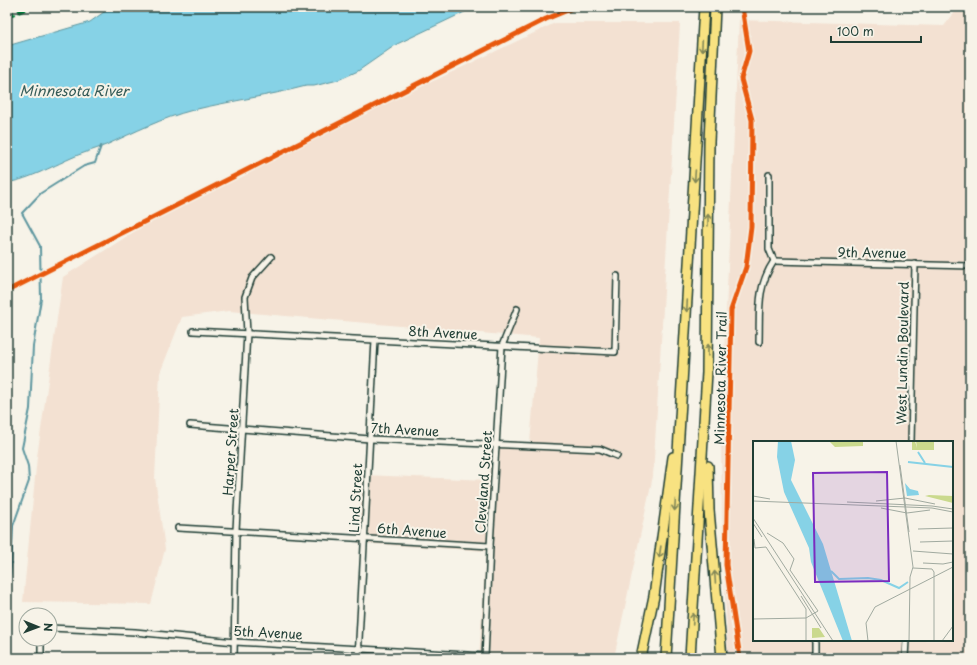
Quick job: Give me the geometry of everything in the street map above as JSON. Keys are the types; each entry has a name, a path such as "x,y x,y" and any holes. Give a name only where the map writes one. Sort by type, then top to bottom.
{"highway":[{"path":"666,658 704,7"},
{"path":"715,7 709,142 707,372 708,492 722,658"},
{"path":"690,658 707,372"},
{"path":"641,658 654,596 672,462 681,416"}],"street":[{"path":"759,342 760,292 766,274 774,261 769,249 769,175"},
{"name":"Harper Street","path":"234,658 236,530 243,429 247,333 245,298 252,278 270,257"},
{"name":"9th Avenue","path":"774,261 970,266"},
{"name":"West Lundin Boulevard","path":"911,441 915,264"},
{"name":"8th Avenue","path":"193,331 615,352 617,276"},
{"name":"Cleveland Street","path":"485,657 502,346 517,309"},
{"name":"Lind Street","path":"358,658 375,340"},
{"name":"7th Avenue","path":"190,425 370,439 600,449 617,456"},
{"name":"6th Avenue","path":"178,528 236,530 490,546"},
{"name":"5th Avenue","path":"58,628 135,632 235,642 359,648 485,657"},
{"path":"815,641 815,658"},
{"path":"906,641 906,658"},
{"path":"41,647 41,658"}],"shaded area":[{"path":"959,7 970,7 970,658 728,658 722,528 721,424 739,20 944,26"},
{"path":"555,23 680,23 653,476 614,658 479,658 486,551 358,543 363,475 489,480 492,440 530,443 539,338 229,311 182,317 160,373 155,478 165,549 151,604 23,602 37,457 63,277 151,221 381,106"}],"water":[{"name":"Minnesota River","path":"111,7 475,7 397,44 358,71 338,80 182,113 29,177 13,182 7,182 7,46 90,22"}],"waterway":[{"path":"7,603 13,526 29,481 28,466 22,448 30,409 33,346 41,299 40,246 22,213 41,193 84,166 95,163 101,146"}],"marked path":[{"path":"7,16 31,7"}],"cycle path":[{"path":"7,291 546,19 575,7"},
{"name":"Minnesota River Trail","path":"740,658 726,565 731,310 746,267 751,227 752,120 741,79 749,51 742,7"}]}
